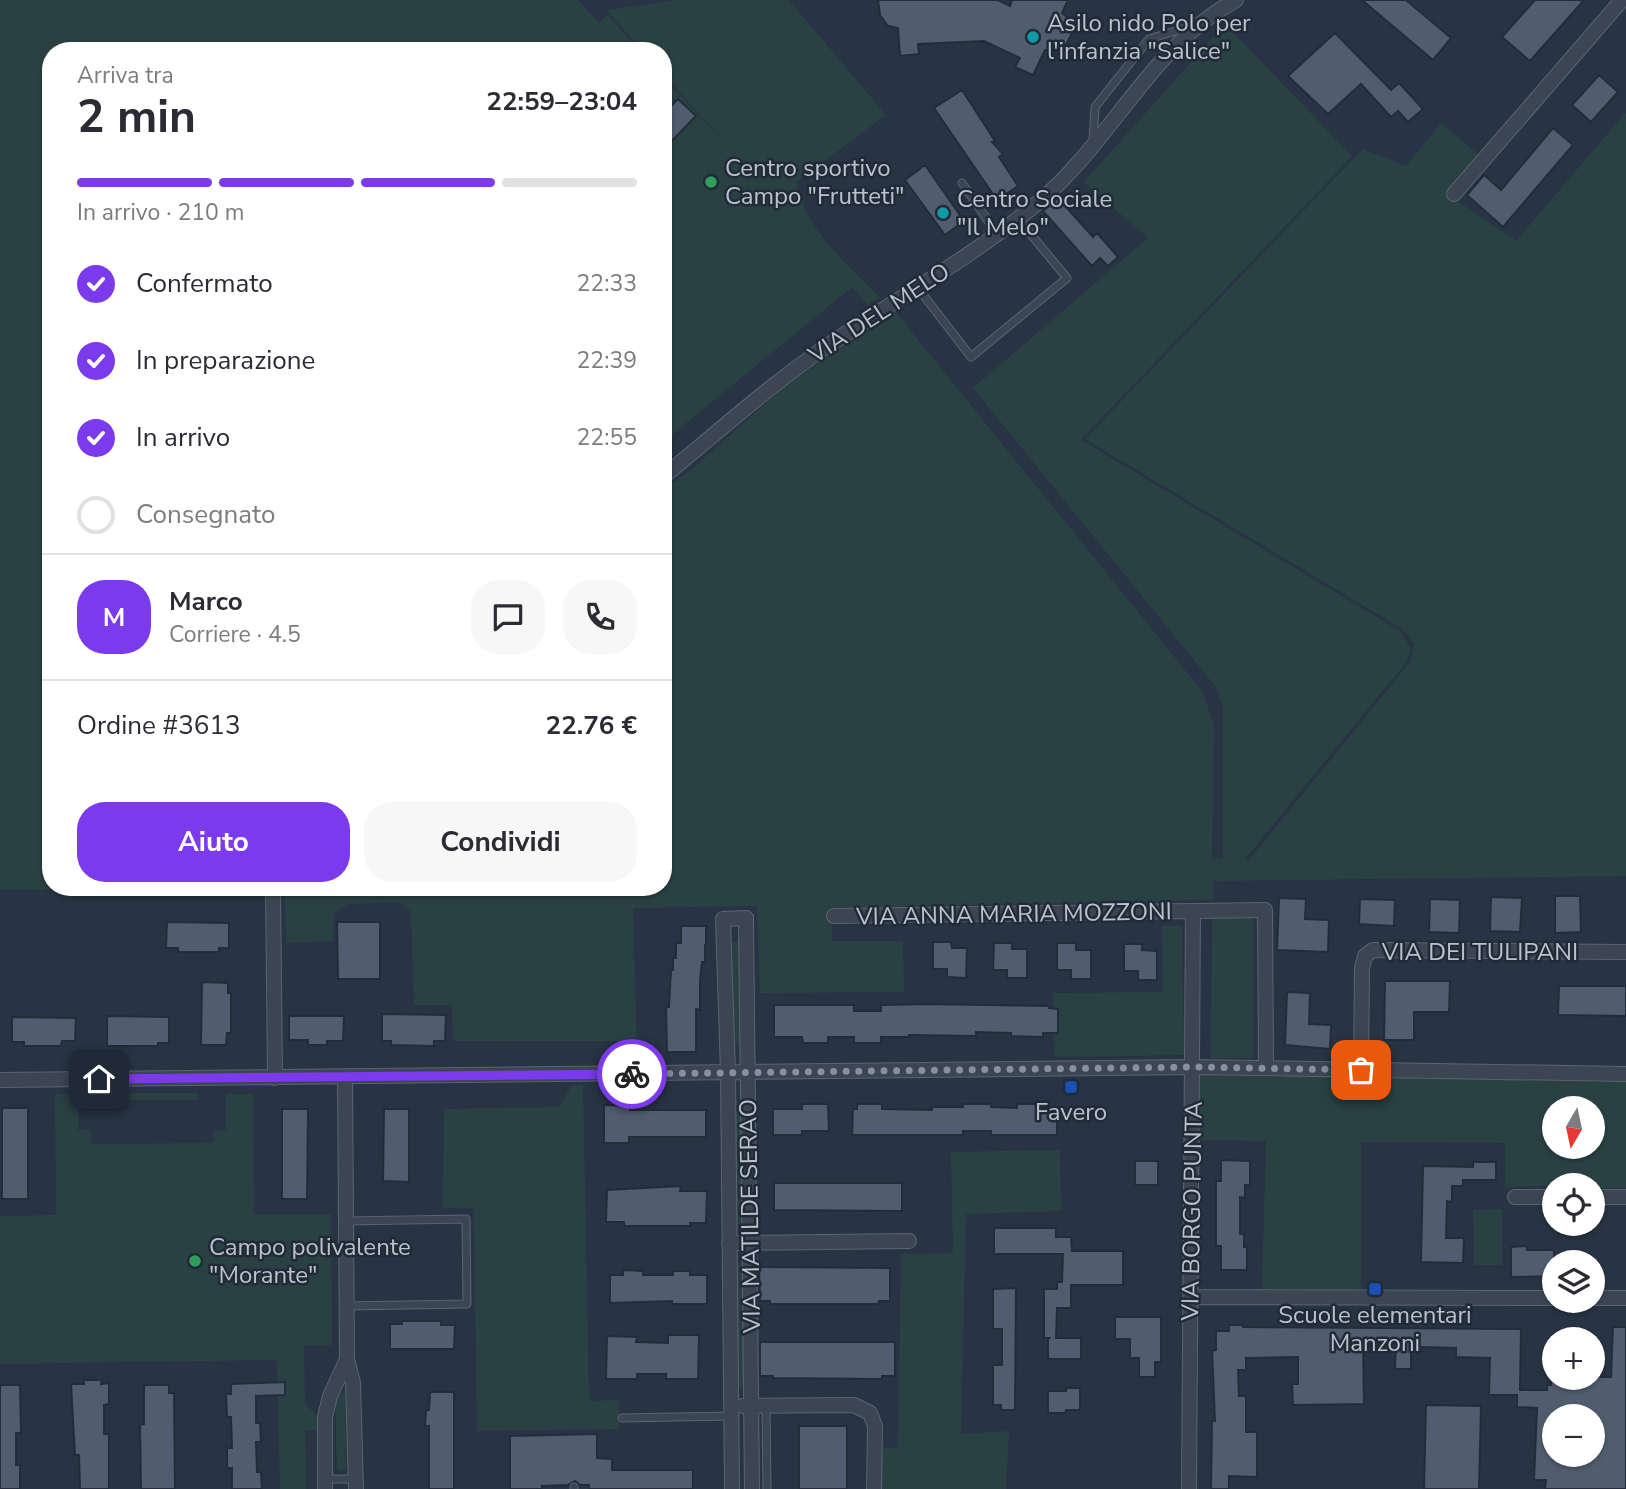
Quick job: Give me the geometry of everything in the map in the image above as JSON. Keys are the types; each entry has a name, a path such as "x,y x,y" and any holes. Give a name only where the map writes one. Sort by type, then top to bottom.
{"street":[{"name":"VIA DEL MELO","path":"672,469 774,384 1018,219 1051,191 1093,148 1166,57 1205,22 1236,0"},
{"path":"1454,194 1622,0"},
{"path":"272,896 275,1078"},
{"path":"1193,911 1265,910 1266,1068"},
{"name":"VIA ANNA MARIA MOZZONI","path":"834,916 1193,911"},
{"name":"VIA BORGO PUNTA","path":"1189,1489 1193,911"},
{"name":"VIA MATILDE SERAO","path":"732,1489 728,1073 723,919 746,918 750,1243 758,1406 752,1489"},
{"name":"VIA DEI TULIPANI","path":"1361,1070 1362,968 1365,956 1373,950 1626,952"},
{"path":"0,1080 1194,1067 1626,1074"},
{"path":"345,1077 347,1359 353,1384 355,1484"},
{"path":"1515,1197 1542,1197"},
{"path":"1605,1197 1626,1197"},
{"path":"730,1243 909,1241"},
{"path":"1192,1297 1542,1298"},
{"path":"1605,1298 1626,1298"},
{"path":"325,1484 325,1417 330,1396 347,1359"},
{"path":"731,1411 758,1406 846,1404 866,1410 875,1426 874,1489"}],"lane":[{"name":"VIA DEL MELO","path":"1093,148 1095,107 1149,39 1205,22"},
{"path":"962,183 997,234"},
{"path":"918,288 971,357 1067,278 1018,219"},
{"path":"346,1221 466,1219 467,1304 346,1306"},
{"name":"VIA MATILDE SERAO","path":"758,1406 767,1489"},
{"path":"622,1418 731,1411"},
{"path":"325,1484 355,1484"}],"green space":[{"path":"0,0 578,0 599,23 608,15 632,42 42,42 42,890 0,890"},
{"path":"678,0 789,0 886,115 796,182 808,215 818,231 879,297 868,305 852,287 672,435 672,87 744,164 672,84 672,42 635,42 606,10"},
{"path":"1225,24 1352,156 1081,440 1400,631 1411,648 1407,661 1245,859 1249,860 1411,661 1414,643 1401,628 1085,439 1363,149 1406,166 1441,123 1479,155 1447,194 1516,241 1626,112 1626,876 1213,881 1213,900 832,908 832,941 903,941 904,992 760,993 757,906 633,908 637,1059 617,1041 453,1041 452,1005 414,1005 411,912 400,902 348,904 334,913 333,941 286,943 285,896 672,896 672,483 784,387 894,310 1202,691 1214,724 1212,859 1223,859 1223,707 1215,686 973,388 1148,238 1084,182"},
{"path":"1212,918 1253,918 1253,1058 1211,1058"},
{"path":"1162,926 1182,926 1184,1055 1054,1057 1053,993 1163,992"},
{"path":"729,942 740,942 742,1043 732,1044"},
{"path":"1199,1075 1626,1082 1626,1188 1605,1188 1605,1173 1542,1173 1542,1186 1505,1187 1505,1143 1361,1142 1361,1289 1262,1290 1266,1141 1198,1140"},
{"path":"583,1085 589,1401 619,1400 619,1429 477,1431 474,1208 443,1208 444,1109 560,1107 571,1086"},
{"path":"79,1093 78,1130 90,1130 91,1144 213,1143 214,1131 226,1130 226,1094 253,1094 254,1214 331,1214 332,1345 304,1346 305,1404 319,1417 320,1430 305,1430 306,1489 280,1489 277,1360 0,1364 0,1216 56,1215 55,1094"},
{"path":"108,1093 198,1093 199,1100 109,1100"},
{"path":"734,1101 745,1101 746,1224 735,1224"},
{"path":"1060,1150 1061,1211 966,1214 961,1434 1009,1431 1006,1489 882,1489 882,1448 898,1448 901,1254 953,1253 951,1152"},
{"path":"1502,1209 1502,1265 1474,1265 1473,1210"},
{"path":"736,1265 747,1265 748,1388 737,1388"},
{"path":"335,1393 345,1393 346,1469 337,1469"}],"building":[{"name":"Asilo nido Polo per l'infanzia \"Salice\"","path":"878,0 998,0 1010,6 1012,0 1068,0 1062,13 1069,19 1072,33 1066,45 1054,51 1045,50 1033,75 1015,67 1020,58 984,41 918,44 919,54 900,56 898,28 888,26 880,15"},
{"path":"1362,0 1406,0 1451,38 1433,60"},
{"path":"1535,0 1584,0 1530,61 1502,37"},
{"path":"1335,33 1391,90 1399,83 1423,109 1408,122 1398,111 1391,117 1361,84 1328,114 1288,76"},
{"path":"1599,75 1618,92 1591,122 1572,105"},
{"path":"962,90 995,141 992,142 1003,154 999,157 1018,186 997,200 934,108"},
{"path":"678,99 696,116 672,141 672,105"},
{"path":"1553,128 1573,145 1503,227 1467,195 1484,175 1501,190"},
{"path":"925,165 964,221 945,235 905,180"},
{"path":"1058,198 1093,237 1097,233 1118,257 1108,266 1100,258 1092,266 1043,211"},
{"path":"1555,896 1580,896 1581,932 1555,933"},
{"path":"1491,897 1522,898 1520,932 1490,931"},
{"path":"1279,898 1306,899 1305,919 1329,920 1328,952 1277,950"},
{"path":"1360,899 1395,900 1394,926 1359,924"},
{"path":"1430,899 1460,900 1459,933 1429,932"},
{"path":"167,922 229,923 229,948 219,948 219,952 178,952 178,948 166,948"},
{"path":"337,922 380,922 380,979 338,979"},
{"path":"681,926 706,926 705,962 702,962 700,980 700,1010 696,1009 696,1052 667,1052 666,1007 669,1007 676,943 681,943"},
{"path":"933,942 951,942 952,948 967,948 966,978 947,977 947,969 933,969"},
{"path":"994,943 1012,943 1012,949 1027,949 1027,978 1007,978 1007,970 993,970"},
{"path":"1057,943 1076,943 1076,950 1091,950 1091,979 1071,979 1071,970 1057,970"},
{"path":"1124,944 1142,944 1142,950 1157,951 1157,980 1138,980 1138,971 1124,971"},
{"path":"1385,981 1450,981 1449,1012 1414,1012 1414,1040 1384,1040"},
{"path":"202,982 228,983 228,993 231,993 231,1033 227,1033 226,1045 201,1045"},
{"path":"1559,986 1626,986 1626,1016 1558,1015"},
{"path":"1287,992 1310,993 1309,1024 1331,1025 1330,1049 1285,1045"},
{"path":"774,1005 854,1005 854,1011 881,1011 881,1005 1049,1006 1058,1009 1058,1033 1043,1033 1043,1037 976,1032 976,1036 909,1035 881,1037 881,1043 854,1043 854,1037 828,1037 828,1043 803,1043 802,1037 774,1037"},
{"path":"382,1014 446,1015 445,1041 434,1041 434,1046 391,1045 391,1041 382,1041"},
{"path":"107,1016 169,1017 169,1043 158,1043 158,1046 107,1046"},
{"path":"289,1016 344,1016 343,1041 327,1041 327,1045 308,1045 308,1040 289,1040"},
{"path":"12,1017 76,1018 75,1041 62,1041 61,1046 24,1046 24,1042 12,1042"},
{"path":"802,1104 828,1104 829,1131 773,1135 773,1109 802,1109"},
{"path":"857,1104 882,1104 882,1109 932,1110 932,1107 963,1107 963,1104 1017,1108 1017,1104 1040,1104 1040,1108 1057,1108 1057,1135 991,1135 991,1131 963,1131 963,1135 852,1135 853,1109 857,1109"},
{"path":"604,1105 630,1106 630,1110 706,1110 706,1137 629,1137 629,1143 604,1143"},
{"path":"2,1108 28,1108 28,1199 2,1199"},
{"path":"282,1109 308,1109 307,1199 282,1199"},
{"path":"384,1109 409,1109 409,1182 383,1181"},
{"path":"1221,1160 1250,1161 1250,1185 1245,1185 1245,1198 1240,1197 1240,1234 1244,1234 1244,1247 1247,1247 1247,1270 1221,1270 1221,1246 1216,1246 1216,1181 1221,1181"},
{"path":"1135,1161 1158,1161 1158,1185 1135,1185"},
{"path":"1473,1162 1496,1162 1496,1180 1463,1180 1463,1186 1452,1186 1452,1202 1447,1201 1446,1238 1464,1238 1463,1263 1421,1262 1423,1166 1473,1167"},
{"path":"774,1183 902,1183 902,1211 774,1210"},
{"path":"681,1186 680,1191 707,1191 706,1223 690,1223 690,1226 624,1226 624,1222 606,1222 607,1190"},
{"path":"994,1228 1056,1228 1056,1237 1071,1237 1072,1251 1123,1251 1123,1285 1071,1285 1071,1308 1057,1308 1056,1338 1081,1338 1081,1359 1048,1359 1048,1338 1044,1338 1044,1289 1057,1289 1057,1282 1062,1282 1063,1254 994,1254"},
{"path":"1527,1246 1527,1250 1542,1250 1542,1276 1511,1277 1511,1247"},
{"path":"759,1267 890,1268 890,1301 879,1301 878,1304 770,1304 770,1301 760,1301"},
{"path":"623,1270 643,1271 643,1275 673,1275 673,1271 690,1271 690,1275 707,1275 707,1304 672,1304 672,1301 610,1303 610,1275 623,1275"},
{"path":"1016,1288 1015,1410 1001,1410 1001,1405 993,1405 993,1365 1002,1365 1002,1329 993,1329 993,1289"},
{"path":"1115,1317 1161,1317 1161,1362 1155,1362 1155,1377 1139,1377 1139,1358 1130,1358 1130,1339 1115,1339"},
{"path":"402,1321 441,1321 441,1325 455,1325 454,1349 390,1349 390,1324 402,1324"},
{"path":"1229,1325 1521,1329 1520,1390 1605,1390 1605,1377 1611,1377 1613,1327 1626,1327 1626,1489 1545,1489 1546,1480 1534,1480 1537,1408 1517,1407 1517,1395 1489,1395 1490,1358 1456,1357 1456,1348 1422,1347 1422,1351 1411,1351 1411,1369 1395,1369 1396,1343 1363,1342 1364,1404 1293,1405 1292,1384 1298,1384 1298,1357 1246,1358 1246,1370 1238,1370 1239,1396 1246,1396 1246,1432 1257,1432 1257,1477 1229,1476 1229,1489 1211,1489 1212,1421 1215,1421 1212,1351 1216,1350 1216,1331 1229,1331"},
{"path":"668,1335 699,1335 698,1379 666,1379 666,1374 637,1374 637,1379 606,1379 607,1336 637,1337 636,1342 668,1343"},
{"path":"760,1342 895,1342 895,1376 882,1376 882,1379 760,1376"},
{"path":"84,1380 102,1380 101,1384 109,1383 109,1404 104,1405 104,1434 109,1434 109,1489 80,1489 71,1384 84,1384"},
{"path":"285,1382 285,1395 256,1396 256,1423 260,1423 261,1442 256,1442 257,1472 261,1472 262,1489 232,1489 232,1468 227,1468 227,1448 232,1448 231,1417 227,1417 226,1394 231,1394 231,1384"},
{"path":"0,1385 20,1385 21,1433 16,1433 16,1465 20,1465 20,1489 0,1489"},
{"path":"144,1385 169,1385 169,1393 174,1393 175,1489 141,1489 140,1425 144,1424"},
{"path":"1066,1388 1080,1388 1080,1410 1048,1413 1048,1391 1066,1391"},
{"path":"430,1392 454,1392 454,1489 429,1489 429,1426 425,1426"},
{"path":"1426,1405 1481,1406 1479,1489 1424,1489"},
{"path":"799,1426 847,1426 847,1489 799,1489"},
{"path":"597,1434 597,1458 612,1459 612,1470 693,1470 693,1489 589,1489 589,1485 580,1485 575,1481 568,1485 542,1486 542,1489 510,1489 510,1436"}],"way so far":[{"path":"632,1074 1194,1067 1361,1070"}],"place":[{"name":"Asilo nido Polo per l'infanzia \"Salice\"","path":"1033,37"},
{"name":"Centro sportivo Campo \"Frutteti\"","path":"711,182"},
{"name":"Centro Sociale \"Il Melo\"","path":"943,213"},
{"name":"Favero","path":"1071,1087"},
{"name":"Campo polivalente \"Morante\"","path":"195,1261"},
{"name":"Scuole elementari Manzoni","path":"1375,1289"}],"route":[{"path":"99,1079 632,1074"}]}
